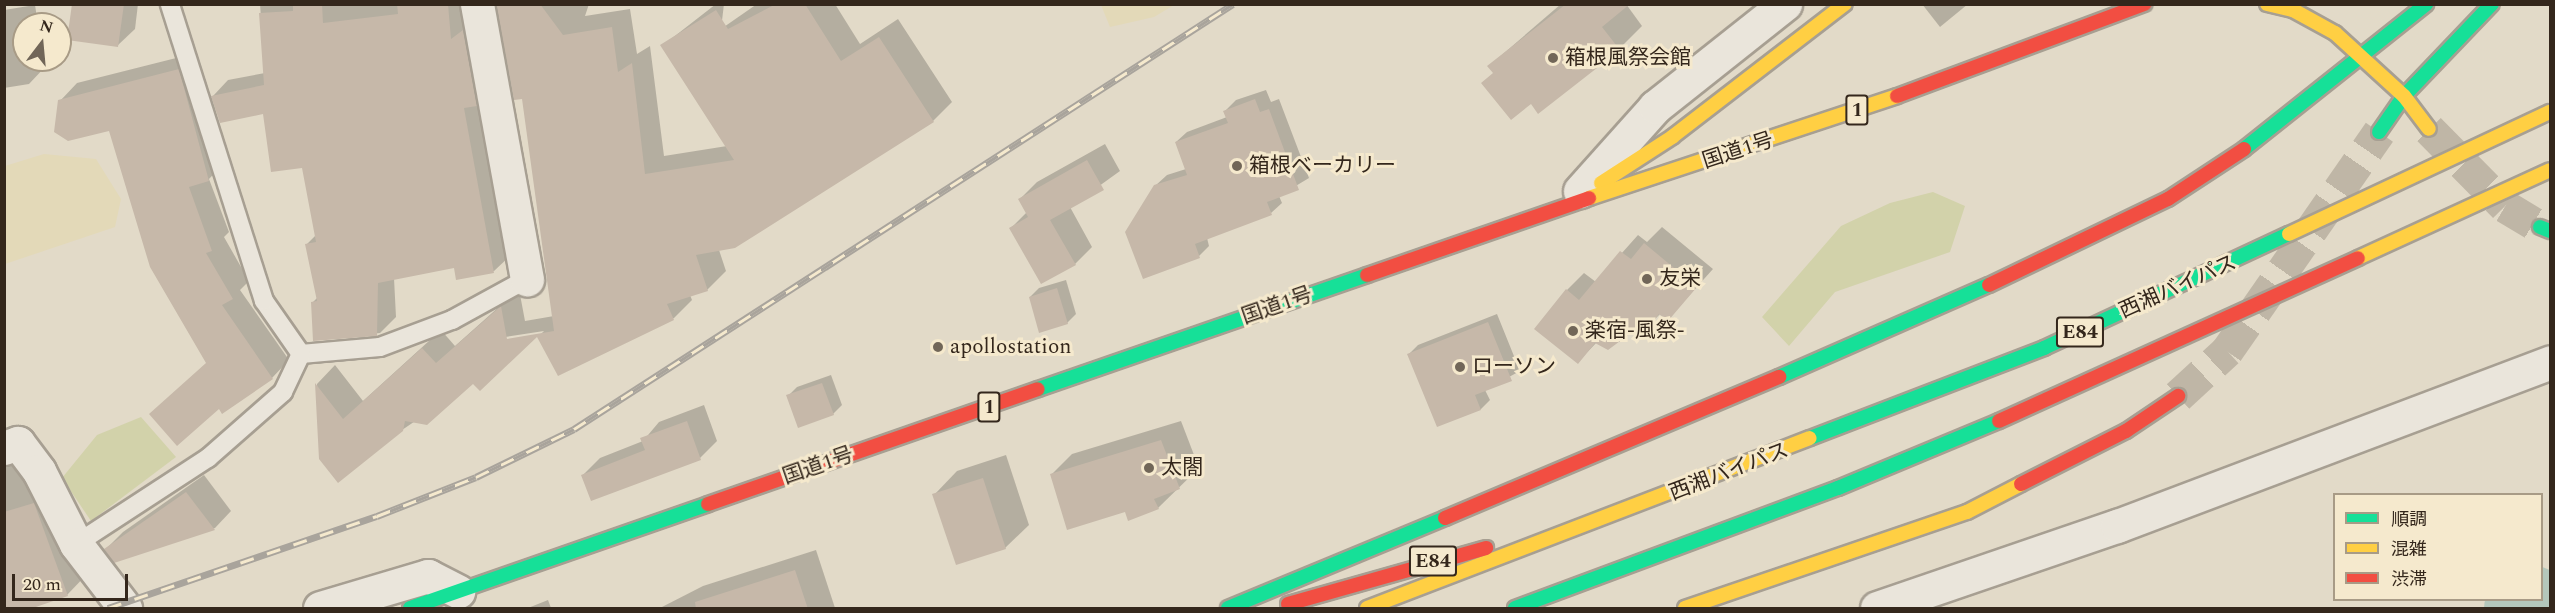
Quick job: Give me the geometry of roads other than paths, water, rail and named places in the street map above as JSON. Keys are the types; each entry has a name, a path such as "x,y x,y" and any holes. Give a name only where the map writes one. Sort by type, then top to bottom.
{"highway":[{"path":"1567,206 1672,137 1845,4"},
{"name":"国道1号","path":"410,609 1567,206 1799,132 2144,4"},
{"path":"2267,4 2318,24 2362,56 2404,96 2429,129"},
{"path":"1228,609 1642,437 2063,253 2168,200 2256,141 2426,4"},
{"path":"2379,132 2404,96 2492,4"},
{"name":"西湘バイパス","path":"1596,522 2044,348 2550,112"},
{"name":"E84","path":"1515,609 1838,488 2052,399 2550,170"},
{"path":"1685,609 1967,512 2126,431 2178,396"},
{"name":"E84","path":"1272,609 1442,558 1596,522"},
{"name":"E84","path":"1367,609 1596,522"}],"street":[{"path":"477,4 527,279"},
{"path":"1567,206 1655,107 1785,4"},
{"path":"1877,609 2116,526 2550,362"},
{"path":"4,448 18,443 39,471 76,544 125,609"},
{"path":"320,609 428,576 458,591"}],"lane":[{"path":"170,4 264,301 302,354"},
{"path":"302,354 380,347 452,320 527,279"},
{"path":"76,544 208,458 283,392 302,354"}],"waterway":[{"path":"2518,608 2531,601"}],"tunnel":[{"path":"2429,129 2505,206 2540,227"},
{"path":"2178,396 2227,351 2379,132"}],"railway":[{"path":"108,608 377,516 476,477 574,429 1233,4"}],"place":[{"name":"箱根風祭会館","path":"1553,58"},
{"name":"箱根ベーカリー","path":"1237,166"},
{"name":"友栄","path":"1647,279"},
{"name":"楽宿-風祭-","path":"1573,331"},
{"name":"apollostation","path":"938,347"},
{"name":"ローソン","path":"1460,367"},
{"name":"太閤","path":"1149,468"}]}
